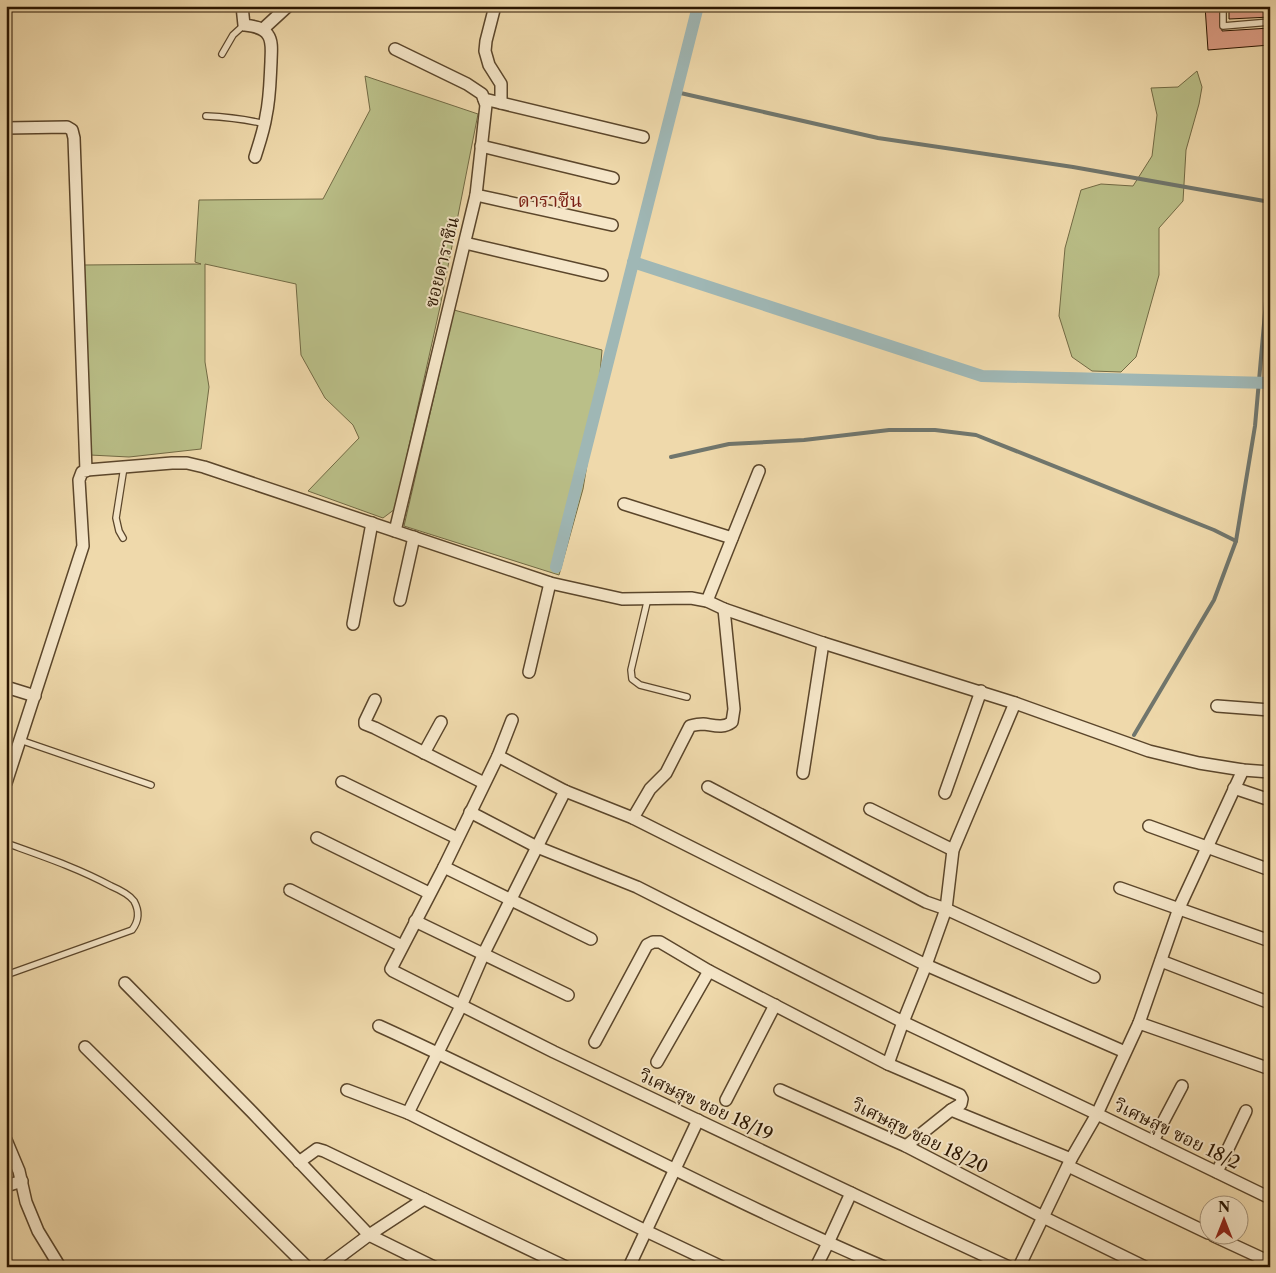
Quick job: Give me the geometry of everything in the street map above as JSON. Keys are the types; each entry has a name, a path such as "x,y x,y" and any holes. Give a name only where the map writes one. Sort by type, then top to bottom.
{"street":[{"path":"242,6 244,25 263,29 269,36 271,46 270,85 265,124 255,158"},
{"path":"263,29 288,6"},
{"path":"495,6 485,51 489,65 501,84 501,103"},
{"path":"395,49 467,84 482,94 484,99 643,137"},
{"name":"ซอยดาราซีน","path":"395,531 476,195 486,105 484,99"},
{"path":"6,128 67,127 72,130 74,138 86,471"},
{"path":"482,146 614,178"},
{"path":"476,195 612,225"},
{"path":"465,243 602,275"},
{"path":"6,783 83,546 79,480 82,472 172,463 187,463 204,467 550,582 622,599 691,598 707,601 724,610 823,643 1015,702 1149,751 1199,763 1242,770 1270,772"},
{"path":"707,601 759,471"},
{"path":"624,504 732,538"},
{"path":"353,624 372,523"},
{"path":"400,600 414,537"},
{"path":"529,672 550,582"},
{"path":"633,818 650,789 666,773 690,726 701,724 720,726 732,722 734,709 724,610"},
{"path":"803,773 823,643"},
{"path":"6,687 35,696"},
{"path":"945,793 981,691"},
{"path":"375,700 365,724 484,783"},
{"path":"888,1064 946,909 953,850 1015,702"},
{"path":"1217,706 1270,710"},
{"path":"290,890 402,946 444,867 498,756 512,720"},
{"path":"424,753 442,722"},
{"path":"498,756 565,791 633,818 926,965 1125,1052"},
{"path":"1019,1267 1070,1163 1097,1114 1139,1023 1179,908 1242,770"},
{"path":"342,782 457,838"},
{"path":"708,787 926,902 946,909 1094,977"},
{"path":"1234,788 1270,800"},
{"path":"408,1113 461,1006 484,953 565,791"},
{"path":"870,809 953,850"},
{"name":"วิเศษสุข ซอย 18/2","path":"470,812 537,846 637,887 903,1022 1270,1198"},
{"path":"1149,826 1270,870"},
{"path":"317,838 429,893"},
{"path":"444,867 591,939"},
{"path":"1120,888 1270,941"},
{"path":"415,921 568,995"},
{"path":"595,1042 647,944 660,942 709,971 888,1064 960,1095 962,1099 961,1104 906,1146"},
{"name":"วิเศษสุข ซอย 18/19","path":"402,946 391,969 406,978 554,1052 1010,1267"},
{"path":"1161,961 1270,1003"},
{"path":"657,1062 709,971"},
{"path":"125,983 369,1235 434,1267"},
{"path":"726,1100 775,1005"},
{"path":"1139,1023 1270,1070"},
{"path":"379,1026 437,1052 828,1243 884,1267"},
{"path":"86,1047 307,1267"},
{"path":"1153,1141 1182,1086"},
{"path":"347,1090 408,1113 722,1267"},
{"name":"วิเศษสุข ซอย 18/20","path":"780,1090 906,1146 1145,1267"},
{"path":"951,1110 1070,1163 1198,1228"},
{"path":"1217,1172 1246,1111"},
{"path":"629,1267 698,1120"},
{"path":"6,1140 19,1170 26,1202 38,1231 60,1267"},
{"path":"299,1162 317,1149 324,1151 566,1267"},
{"path":"6,1186 22,1181"},
{"path":"816,1267 851,1193"},
{"path":"326,1267 369,1235 424,1199"},
{"path":"1236,1246 1270,1262"}],"lane":[{"path":"1223,6 1223,26 1270,22"},
{"path":"222,54 233,35 244,25"},
{"path":"206,116 245,119 265,124"},
{"path":"123,538 116,518 124,467"},
{"path":"648,598 631,670 632,679 640,686 687,697"},
{"path":"20,740 151,785"},
{"path":"6,843 88,873 121,891 133,900 138,912 138,922 132,930 6,974"}],"green space":[{"path":"1197,71 1202,87 1186,150 1183,201 1159,228 1159,275 1136,357 1121,372 1092,371 1072,357 1059,316 1065,248 1081,190 1101,184 1133,186 1152,156 1157,115 1151,88 1178,87"},
{"path":"365,76 478,114 440,307 395,509 383,518 308,491 359,438 353,425 325,398 301,355 296,284 205,264 205,362 209,387 201,449 129,457 90,455 83,265 201,264 195,262 199,200 323,199 370,110"},
{"path":"454,310 602,350 598,398 583,489 559,575 404,526"}],"building":[{"path":"1205,6 1220,6 1222,31 1270,28 1270,45 1208,50"},
{"path":"1229,6 1270,6 1270,17 1229,19"}],"waterway":[{"path":"556,567 698,6"},
{"path":"676,92 878,138 1073,167 1270,202"},
{"path":"1134,735 1214,600 1236,541 1255,426 1270,256"},
{"path":"633,262 982,376 1270,383"},
{"path":"671,457 729,444 804,440 889,430 935,430 976,435 1214,530 1236,541"}],"district":[{"name":"ดาราซีน","path":"550,200"}]}
